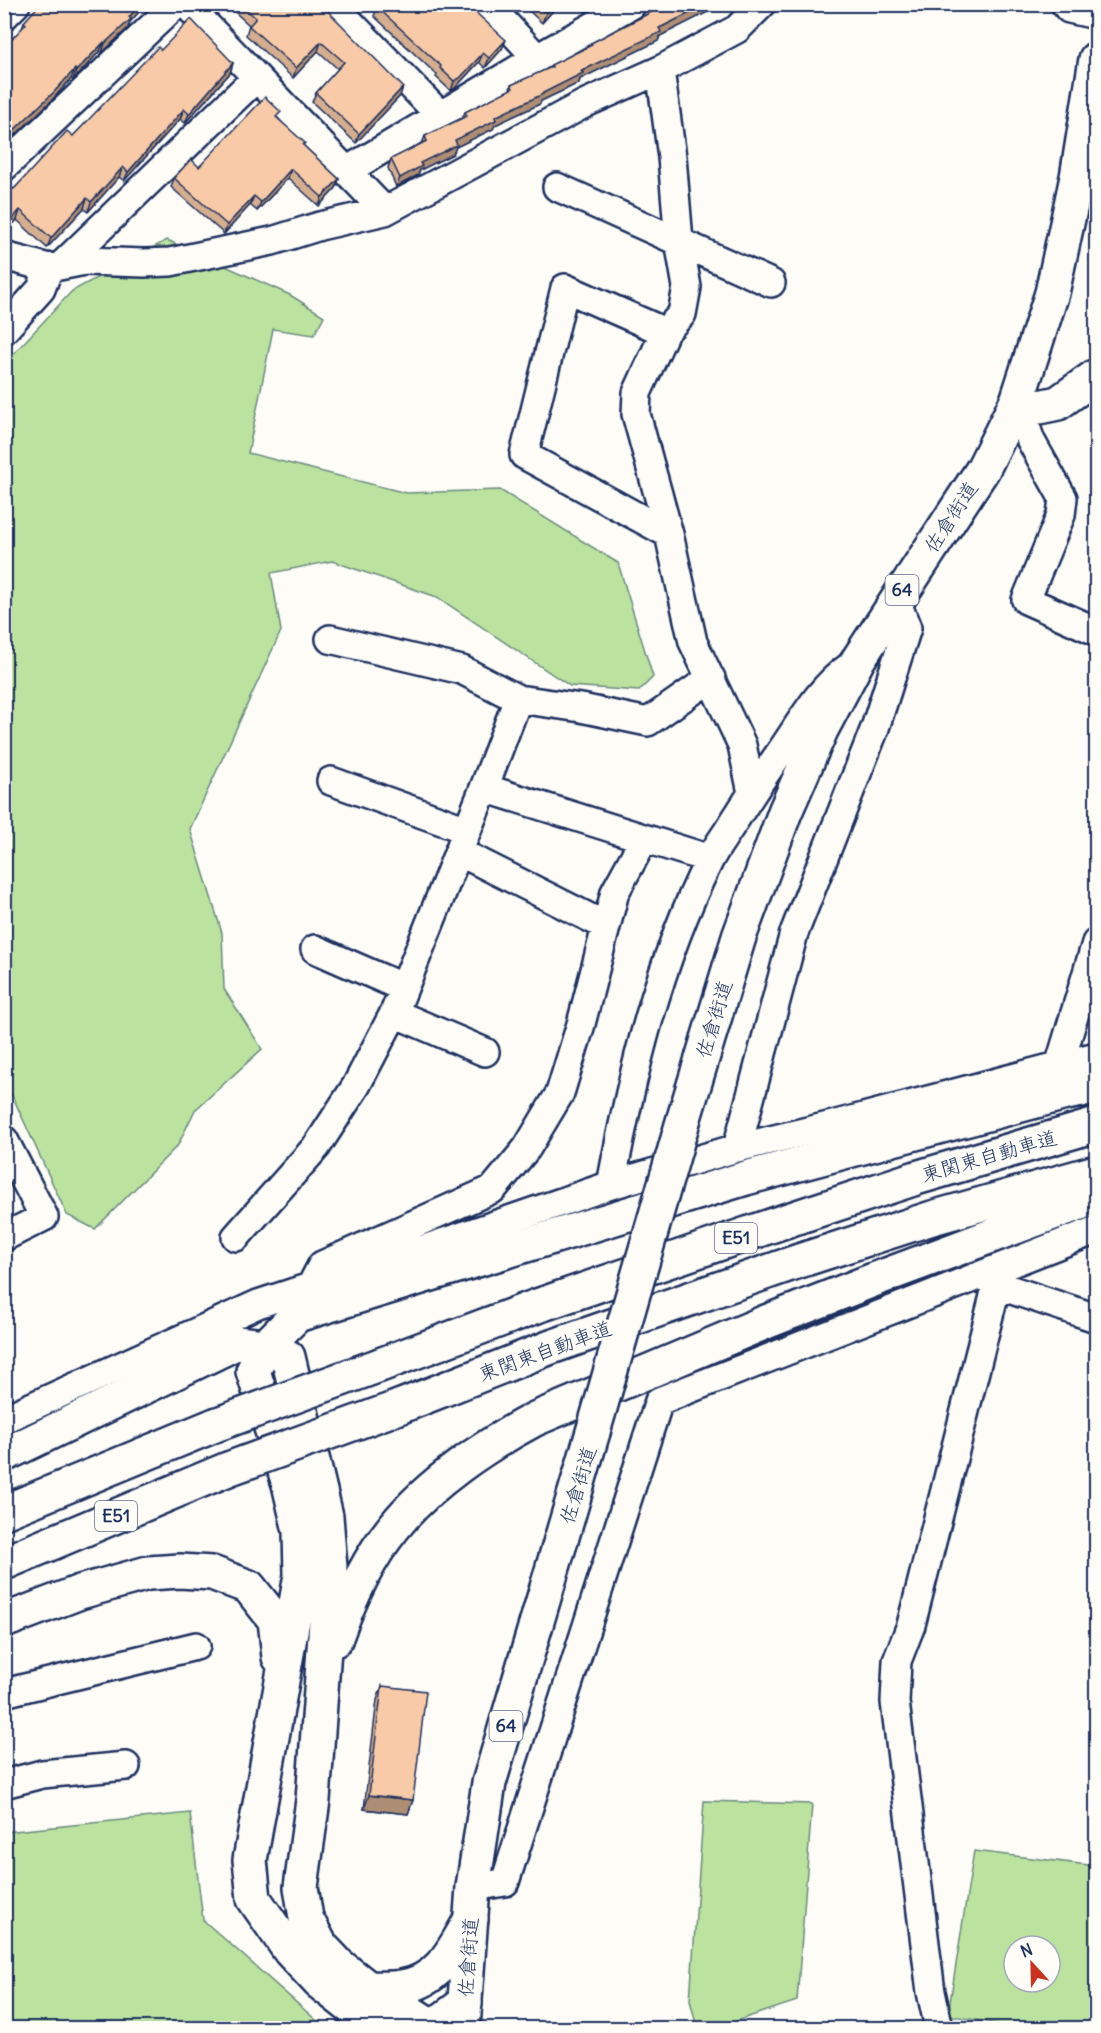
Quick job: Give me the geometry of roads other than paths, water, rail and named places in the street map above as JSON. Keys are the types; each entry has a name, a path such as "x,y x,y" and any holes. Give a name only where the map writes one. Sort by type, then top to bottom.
{"main road":[{"name":"佐倉街道","path":"464,2016 473,1887 489,1783 738,937 784,812 821,730 858,660 983,469 1017,401 1087,180 1096,59"},
{"path":"1017,401 1039,407 1058,403 1096,376"},
{"path":"392,2028 352,2008 319,1982 290,1951 254,1899 249,1860 301,1575 300,1531 289,1484 254,1371 266,1346 297,1315 746,1178 1096,1087"},
{"name":"東関東自動車道","path":"4,1512 215,1425 537,1306 916,1178 1096,1125"},
{"name":"東関東自動車道","path":"4,1563 228,1469 399,1407 551,1347 810,1257 933,1218 1096,1172"},
{"path":"322,1678 350,1599 369,1564 394,1527 433,1489 498,1439 535,1419 756,1327 876,1279 1096,1197"},
{"path":"4,1455 236,1343 266,1346 288,1357 326,1516 330,1567 314,1800 301,1887 306,1918 321,1946 340,1966 368,1988 399,2005 428,2027 442,2020 464,2016"},
{"path":"4,1620 80,1592 148,1573 180,1571 212,1573 249,1587 275,1620 282,1683"},
{"path":"368,1988 402,1987 425,1980 446,1962 471,1919"}],"street":[{"path":"4,16 16,4"},
{"path":"4,167 176,4"},
{"path":"186,4 385,211"},
{"path":"332,4 440,115"},
{"path":"346,171 537,57 632,4"},
{"path":"4,256 55,266 85,261 170,262 272,241 320,226 385,211 586,103 660,70 737,29 762,4"},
{"path":"1065,4 1069,9 1096,15"},
{"path":"487,5 537,57"},
{"path":"660,70 672,157 679,241 687,287 682,314 664,332 637,393 636,414 669,534 693,642 742,745 752,793"},
{"path":"4,330 41,289 55,266 256,78"},
{"path":"557,187 771,283"},
{"path":"664,332 565,288 524,455 669,534"},
{"path":"1017,401 1031,441 1063,498 1061,515 1026,600 1096,631"},
{"path":"736,1148 794,933 875,728 907,628 896,600"},
{"path":"330,639 462,670 518,699 581,708 648,722 711,678"},
{"path":"611,1185 627,1099 647,1023 672,944 710,859 814,702 836,676 858,660"},
{"path":"236,1237 317,1146 356,1086 404,988 518,699"},
{"path":"331,781 463,841 606,926"},
{"path":"484,788 710,859"},
{"path":"311,1287 322,1265 493,1189 520,1157 560,1093 615,892 644,839"},
{"path":"1059,1066 1096,944"},
{"path":"315,949 404,988"},
{"path":"393,1013 484,1052"},
{"path":"4,1419 258,1304 611,1185 736,1148 1096,1056"},
{"path":"4,1140 44,1217 4,1237"},
{"path":"473,1887 505,1882 659,1401 999,1276 1096,1230"},
{"path":"999,1276 1096,1318"},
{"path":"939,2028 931,1992 895,1702 895,1684 897,1661 911,1625 999,1276"},
{"path":"4,1693 196,1646"},
{"path":"4,1784 42,1774 126,1766"}]}
